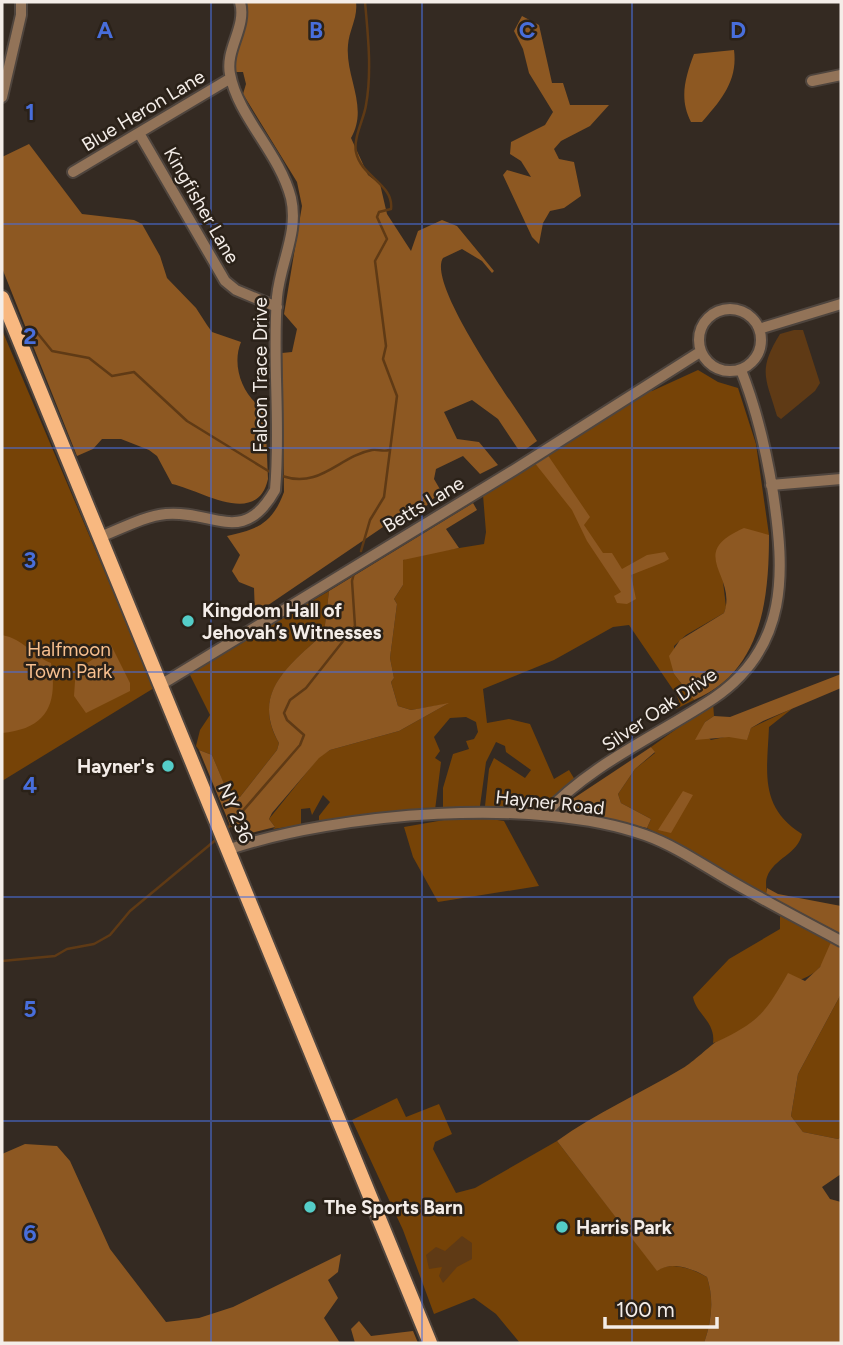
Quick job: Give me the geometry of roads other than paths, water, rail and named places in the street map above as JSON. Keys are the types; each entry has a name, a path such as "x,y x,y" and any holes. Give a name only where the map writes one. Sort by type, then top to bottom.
{"main road":[{"name":"NY 236","path":"2,298 230,849 430,1343"}],"street":[{"path":"2,97 21,15 21,2"},
{"name":"Falcon Trace Drive","path":"100,537 167,514 238,523 258,514 275,490 277,307 280,278 294,220 292,203 278,162 235,92 231,78 230,54 240,24 240,2"},
{"path":"812,81 841,75"},
{"name":"Blue Heron Lane","path":"74,172 231,78"},
{"name":"Kingfisher Lane","path":"139,133 225,281 236,290 277,307"},
{"path":"758,329 841,303"},
{"path":"734,309 743,312 758,329 760,350 741,370 722,371 713,367 701,352 699,334 702,325 716,312 734,309"},
{"name":"Betts Lane","path":"162,684 504,476 701,352"},
{"name":"Silver Oak Drive","path":"544,815 577,782 715,697 763,646 772,623 782,581 781,546 757,411 741,370"},
{"path":"771,485 841,479"},
{"name":"Hayner Road","path":"230,849 290,832 409,818 483,813 544,815 616,826 668,844 841,941"}],"waterway":[{"path":"361,551 370,520 384,497 397,396 383,359 386,346 375,261 387,239 377,217 379,212 391,209 391,200 388,193 359,161 355,147 366,105 369,80 365,2"},
{"path":"35,330 52,351 89,358 112,376 134,372 187,421 270,472"},
{"path":"282,476 308,478 360,453 389,450"},
{"path":"228,828 300,745 304,735 287,720 284,713 290,700 306,688 355,626 352,581 354,573"},
{"path":"2,961 55,956 67,949 94,944 110,935 130,911 218,838"}],"place":[{"name":"Kingdom Hall of Jehovah’s Witnesses","path":"188,621"},
{"name":"Hayner's","path":"168,766"},
{"name":"The Sports Barn","path":"310,1207"},
{"name":"Harris Park","path":"562,1227"}],"park label":[{"name":"Halfmoon Town Park","path":"69,660"}]}
